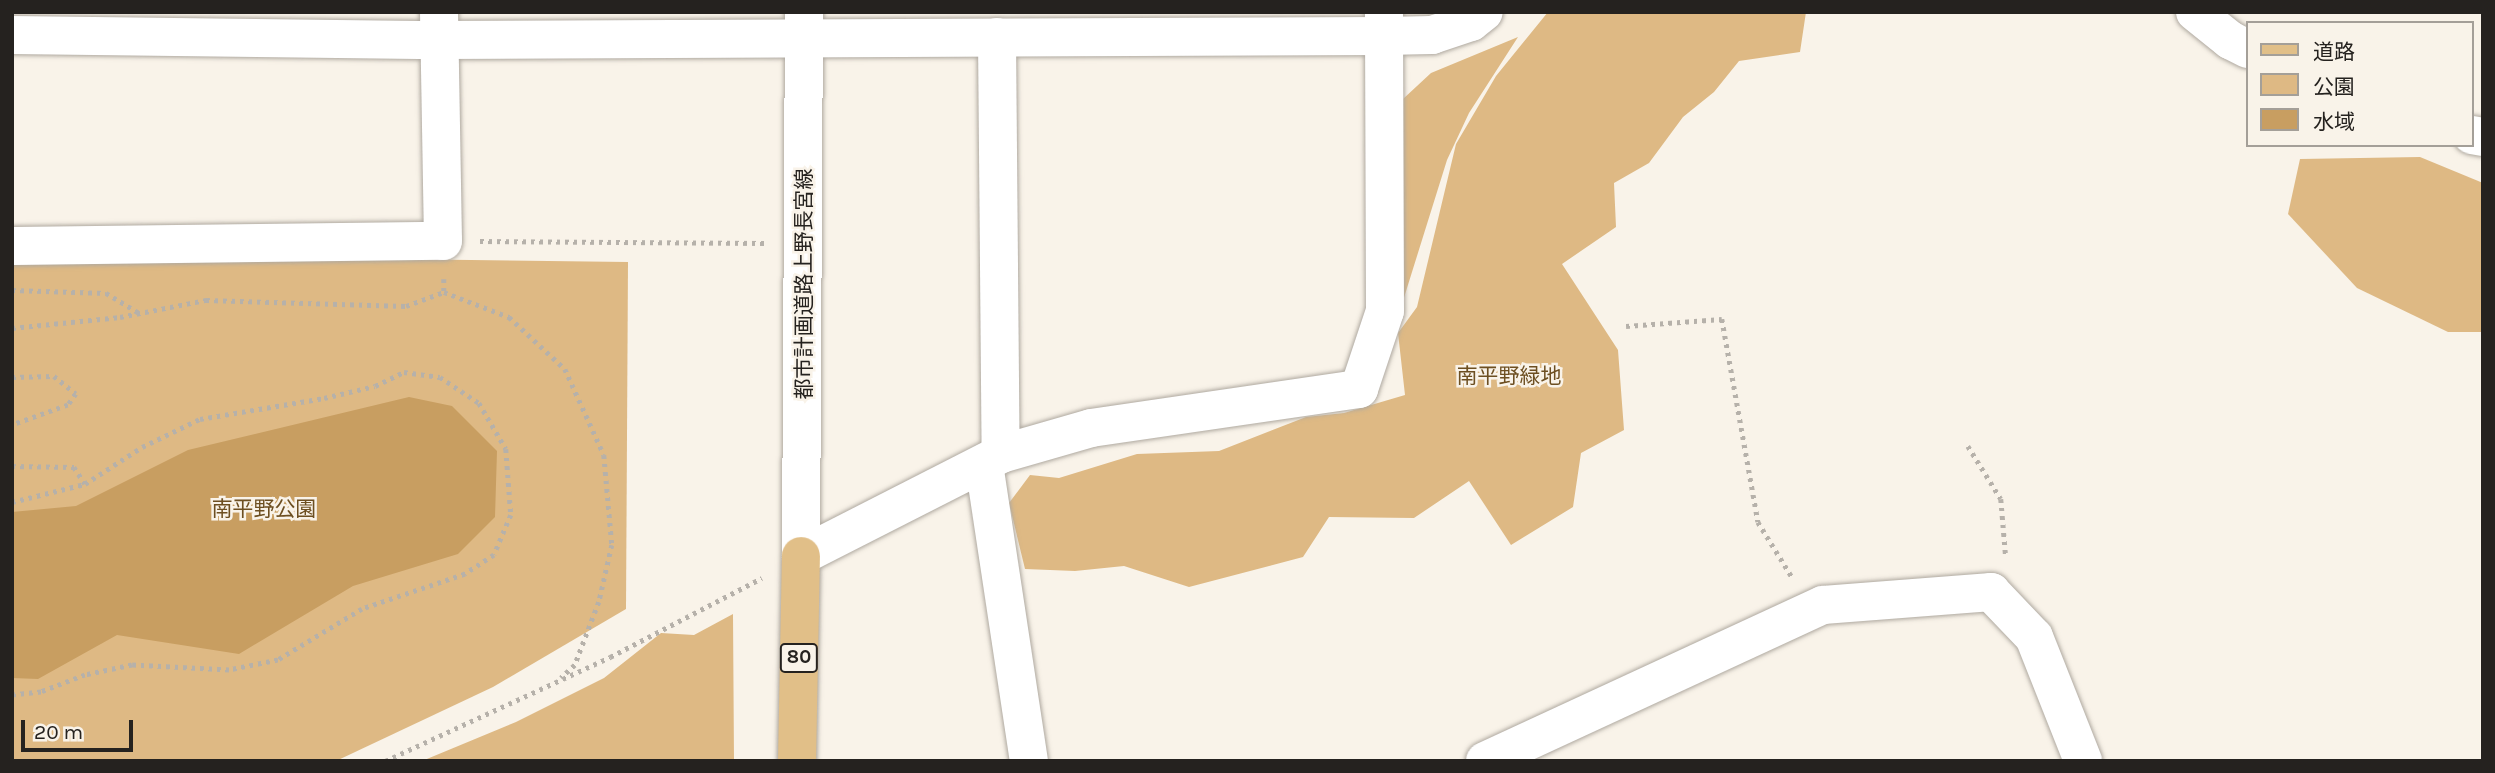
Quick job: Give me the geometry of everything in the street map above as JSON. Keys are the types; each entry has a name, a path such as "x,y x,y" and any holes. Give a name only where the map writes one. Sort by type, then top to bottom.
{"main road":[{"name":"80","path":"797,761 801,556"}],"street":[{"path":"12,35 439,26 804,26 997,37 1384,24 1432,35 1471,22 1484,12"},
{"path":"2195,12 2230,40 2246,48"},
{"path":"801,556 993,459 1091,428 1359,389 1385,311 1384,24"},
{"path":"12,246 443,241 439,26"},
{"name":"都市計画道路上野長宮線","path":"801,556 805,245 804,26"},
{"path":"997,37 993,459 1029,761"},
{"path":"1485,761 1823,605 1991,592 2034,636 2083,761"}],"path":[{"path":"444,292 443,241 805,245"},
{"path":"12,290 106,293 141,313"},
{"path":"12,328 141,313 206,300 406,306 444,292 509,317 565,369 604,455 612,545 599,602 575,665 561,678"},
{"path":"1626,326 1722,319 1758,522 1798,587 1823,605"},
{"path":"12,502 85,484 142,447 200,419 324,398 375,386 404,372 440,377 479,403 506,449 511,515 494,555 465,574 362,609 278,660 229,670 132,665 85,675 41,692 12,695"},
{"path":"12,377 54,376 76,394 68,405 12,425"},
{"path":"1968,446 2001,499 2011,613"},
{"path":"12,466 75,467 85,484"},
{"path":"385,761 561,678 801,556"}],"green space":[{"name":"南平野緑地","path":"1548,12 1806,12 1800,52 1739,61 1714,92 1683,117 1649,163 1614,183 1616,227 1562,264 1618,350 1624,430 1581,453 1573,507 1511,545 1469,481 1414,518 1329,517 1303,557 1189,587 1124,566 1075,571 1025,569 1009,503 1030,475 1059,478 1137,454 1219,451 1306,417 1344,413 1405,395 1398,333 1417,307 1456,144 1496,76"},
{"path":"1518,37 1469,113 1447,160 1402,304 1403,99 1431,73"},
{"path":"2420,157 2483,183 2483,332 2448,332 2357,288 2288,214 2300,159"},
{"name":"南平野公園","path":"12,254 628,262 626,609 493,687 336,761 12,761"},
{"path":"733,614 734,761 422,761 516,722 604,678 661,633 694,635"}],"water":[{"path":"409,397 452,406 497,451 495,517 458,554 353,586 239,654 117,635 38,679 12,678 12,512 76,506 188,450"}]}
